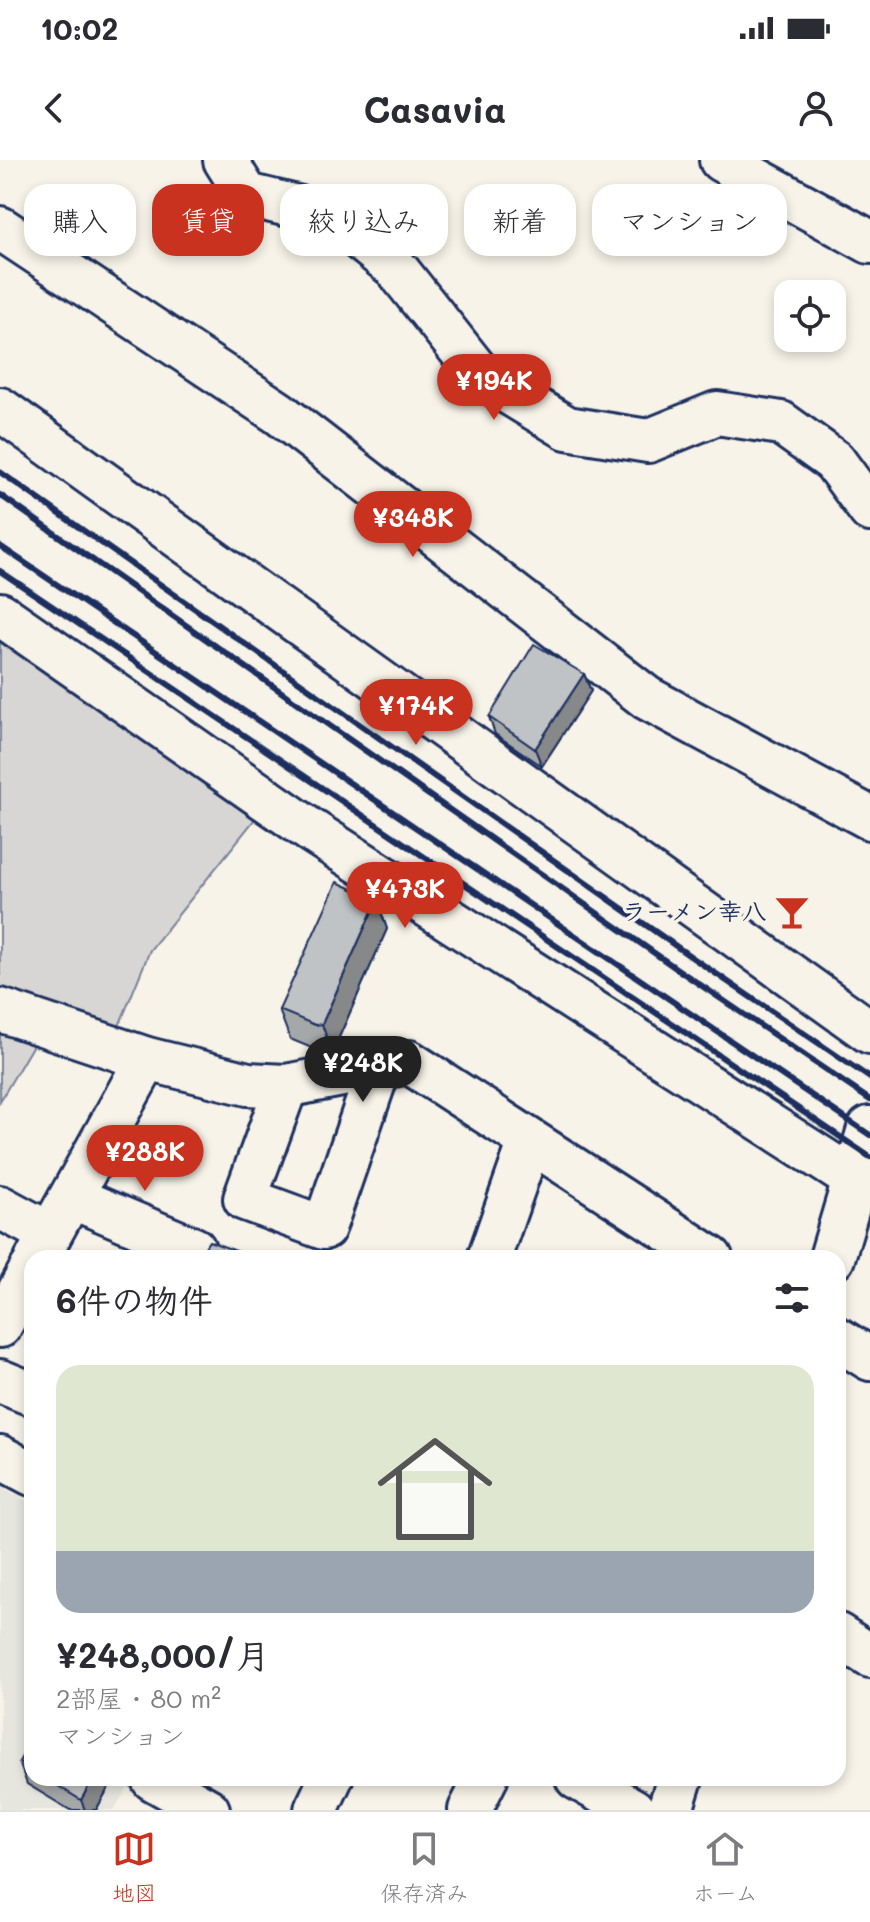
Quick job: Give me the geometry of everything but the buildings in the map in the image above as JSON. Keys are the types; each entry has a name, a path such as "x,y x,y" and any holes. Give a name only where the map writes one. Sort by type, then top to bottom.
{"main road":[{"path":"834,1250 870,1129"},
{"path":"670,1810 678,1786"}],"street":[{"path":"225,160 247,195 330,215 395,267 481,376 567,428 648,441 717,413 781,423 834,461 870,510"},
{"path":"721,160 870,242"},
{"path":"0,228 279,413 647,698 870,818"},
{"path":"0,409 870,1032"},
{"path":"0,614 310,830 855,1180"},
{"path":"0,1010 147,1059 248,1084 286,1086 409,1062 699,1250"},
{"path":"42,1250 147,1059"},
{"path":"286,1086 245,1199 324,1228 379,1068"},
{"path":"492,1250 530,1141"},
{"path":"71,1197 194,1249"},
{"path":"0,1207 37,1250"},
{"path":"0,1326 24,1282"},
{"path":"846,1344 870,1359"},
{"path":"0,1381 24,1391"},
{"path":"0,1457 24,1470"},
{"path":"846,1640 870,1656"},
{"path":"135,1810 148,1786"},
{"path":"167,1786 208,1810"},
{"path":"316,1810 327,1786"},
{"path":"470,1810 482,1786"},
{"path":"591,1786 633,1810"}],"shaded area":[{"path":"0,639 263,809 150,950 115,1036 0,997"},
{"path":"0,1026 37,1038 0,1101"},
{"path":"0,1486 24,1500 24,1786 128,1786 114,1810 0,1810"}],"railway":[{"path":"0,472 690,956 870,1078"},
{"path":"0,495 680,971 870,1100"},
{"path":"0,546 870,1135"},
{"path":"0,571 870,1157"}],"place":[{"name":"ラーメン幸八","path":"792,912"}]}
